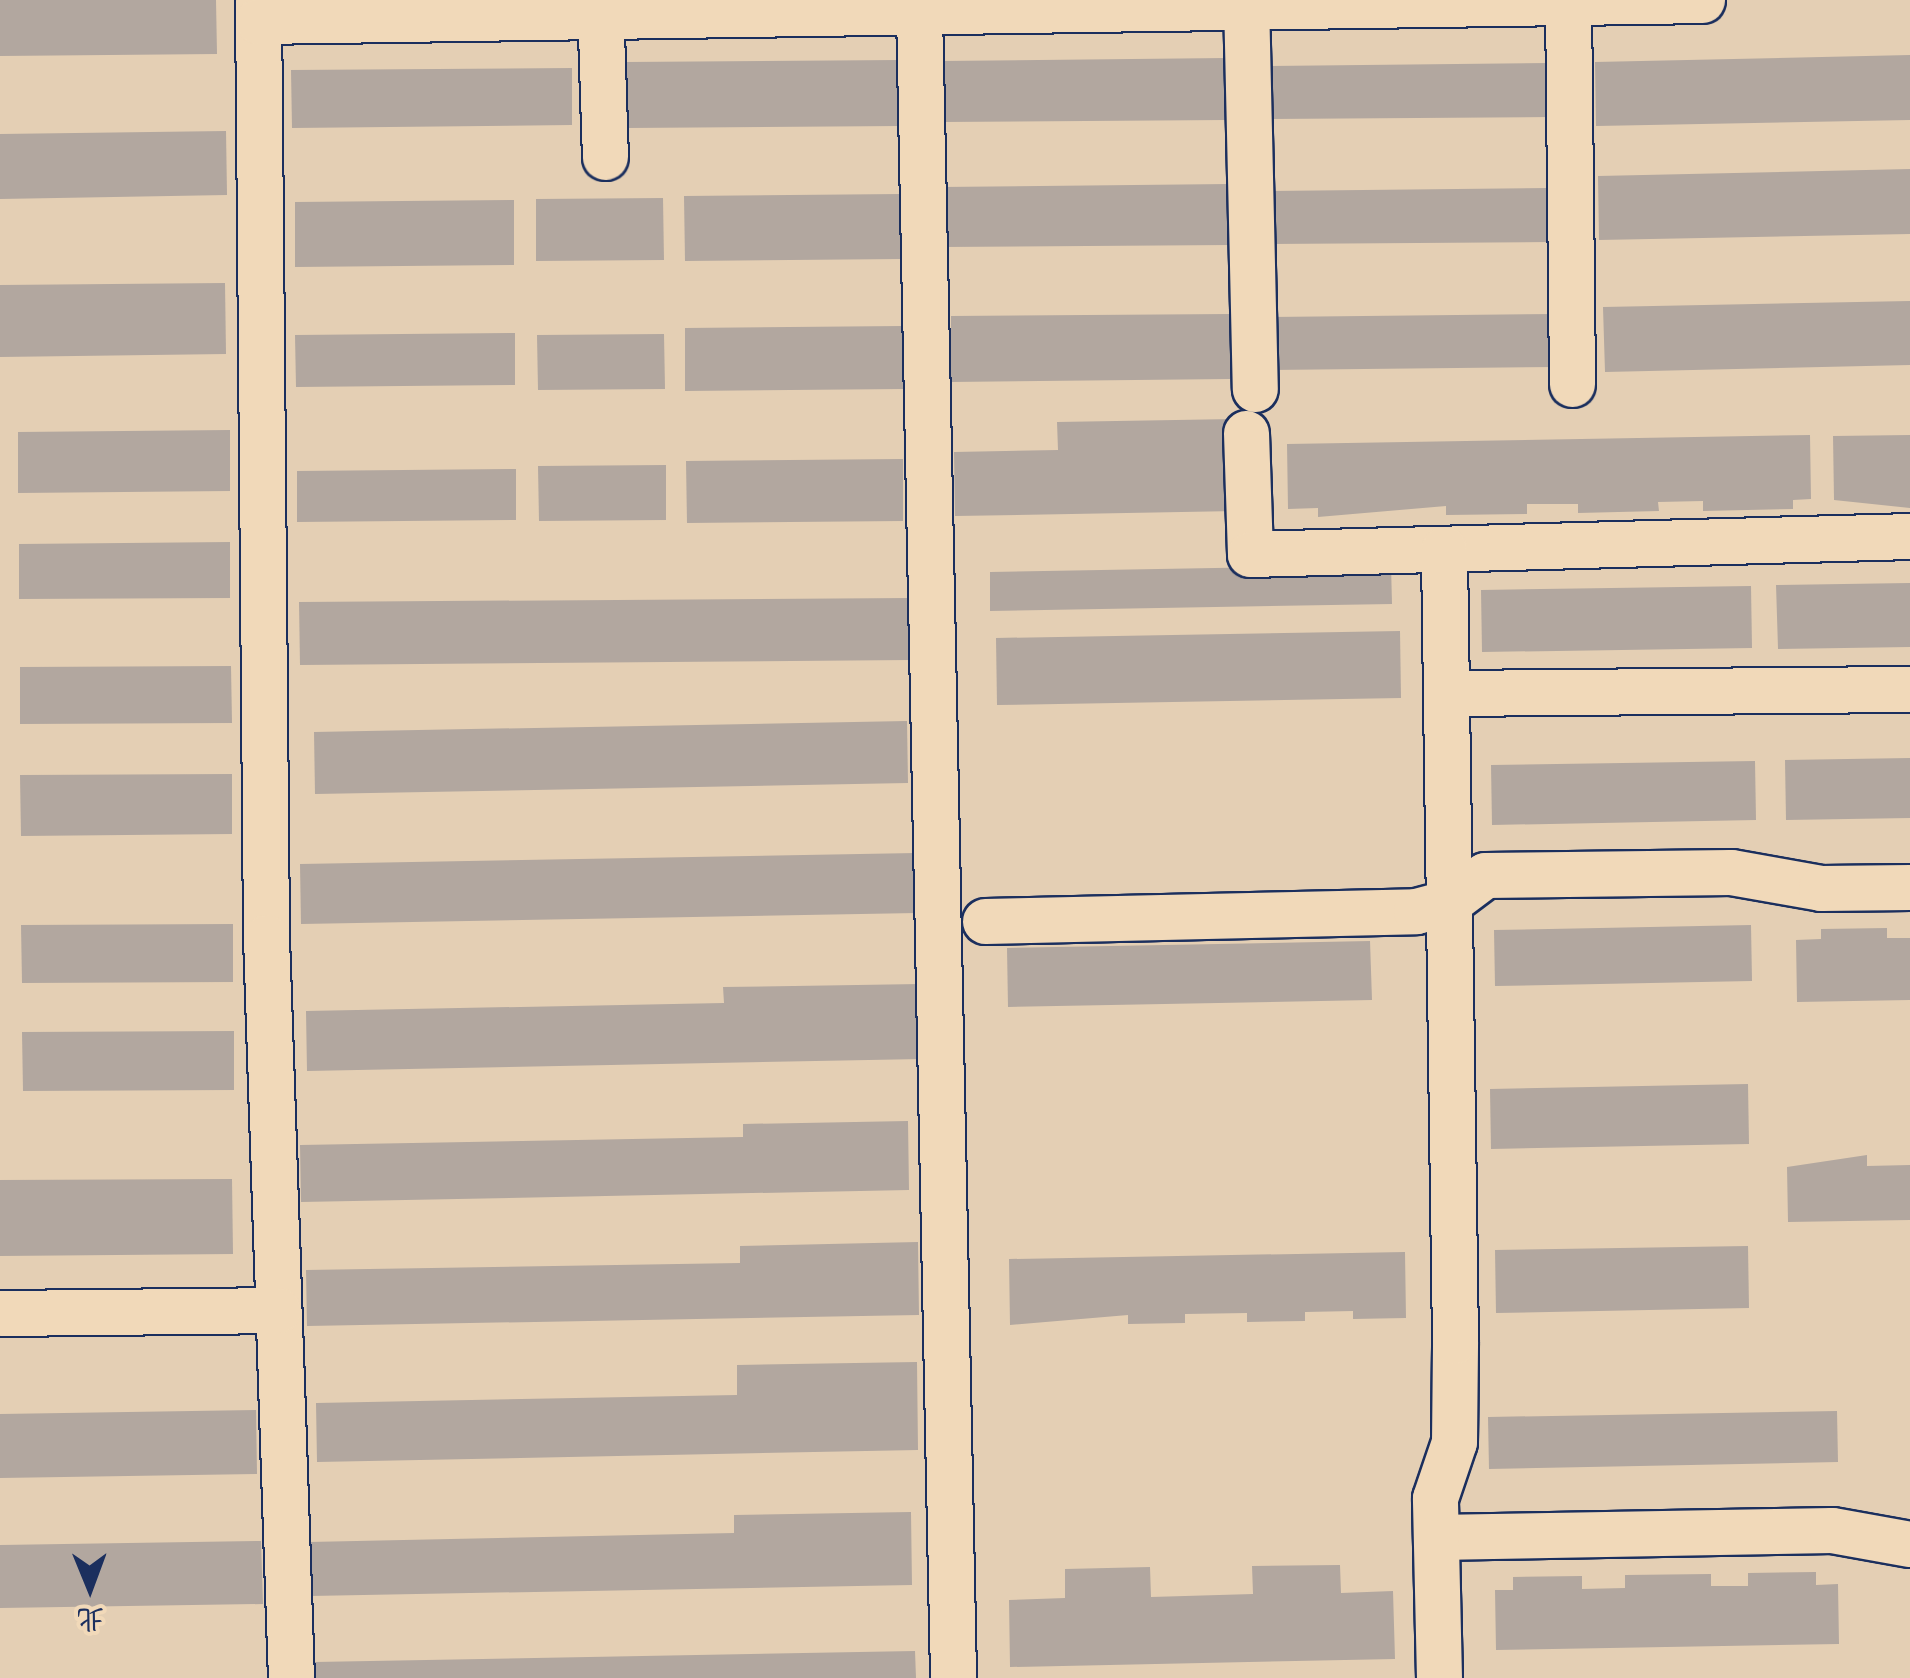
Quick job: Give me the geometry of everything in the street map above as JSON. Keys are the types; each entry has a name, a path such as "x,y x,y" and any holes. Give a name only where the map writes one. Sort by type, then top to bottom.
{"lane":[{"path":"291,1678 278,1310 258,10 844,6 919,11 1058,5 1702,0"},
{"path":"1568,1 1572,384"},
{"path":"1246,3 1250,554 1910,536"},
{"path":"600,8 605,157"},
{"path":"919,11 952,1678"},
{"path":"1440,1678 1435,1498 1454,1442 1444,549"},
{"path":"1446,693 1910,689"},
{"path":"985,922 1416,911 1449,902 1485,875 1731,872 1821,888 1910,887"},
{"path":"0,1313 278,1310"},
{"path":"1436,1537 1832,1530 1910,1544"}],"building":[{"path":"0,0 216,0 217,54 0,56"},
{"path":"1910,55 1910,120 1596,126 1595,62"},
{"path":"1226,58 1226,120 942,122 941,61"},
{"path":"899,60 900,126 627,128 626,62"},
{"path":"1549,63 1550,117 1264,119 1264,66"},
{"path":"572,68 572,125 292,128 291,70"},
{"path":"226,131 227,195 0,199 0,134"},
{"path":"1910,169 1910,234 1599,240 1598,176"},
{"path":"1229,184 1230,245 942,247 941,187"},
{"path":"1548,188 1548,242 1263,244 1262,191"},
{"path":"901,194 902,259 685,261 684,196"},
{"path":"663,198 664,260 536,261 536,199"},
{"path":"514,200 514,265 295,267 295,202"},
{"path":"225,283 226,354 0,357 0,285"},
{"path":"1910,301 1910,365 1605,372 1603,307"},
{"path":"1230,314 1230,379 951,382 951,316"},
{"path":"1556,314 1556,367 1271,370 1271,317"},
{"path":"902,326 903,389 685,391 685,328"},
{"path":"515,333 515,385 296,387 295,335"},
{"path":"664,334 665,389 538,390 537,335"},
{"path":"1235,419 1237,511 955,516 954,452 1058,450 1057,422"},
{"path":"230,430 230,491 18,493 18,432"},
{"path":"1810,435 1811,499 1793,500 1793,509 1703,511 1703,501 1658,502 1659,511 1578,513 1578,504 1527,504 1527,514 1446,515 1446,506 1318,517 1318,508 1288,509 1287,444"},
{"path":"1910,435 1910,508 1834,500 1833,436"},
{"path":"903,459 903,521 687,523 686,461"},
{"path":"666,465 666,520 539,521 538,466"},
{"path":"516,469 516,520 297,522 297,471"},
{"path":"230,542 230,598 19,599 19,544"},
{"path":"1391,565 1392,604 990,611 990,572"},
{"path":"1910,583 1910,647 1778,649 1776,585"},
{"path":"1751,586 1752,648 1482,652 1481,590"},
{"path":"909,598 910,660 300,665 299,602"},
{"path":"1400,631 1401,698 997,705 996,638"},
{"path":"231,666 232,723 20,724 20,667"},
{"path":"907,721 908,783 315,794 314,732"},
{"path":"1910,758 1910,818 1786,820 1785,760"},
{"path":"1755,761 1756,820 1492,825 1491,765"},
{"path":"232,774 232,834 21,836 20,775"},
{"path":"916,853 917,913 301,924 300,864"},
{"path":"233,924 233,982 22,983 21,925"},
{"path":"1751,925 1752,981 1495,986 1494,930"},
{"path":"1887,928 1887,938 1910,938 1910,1000 1797,1002 1796,940 1821,939 1821,929"},
{"path":"1370,941 1372,1000 1008,1007 1007,948"},
{"path":"920,984 922,1059 307,1071 306,1011 724,1003 723,987"},
{"path":"234,1031 234,1090 23,1091 22,1032"},
{"path":"1748,1084 1749,1144 1491,1149 1490,1089"},
{"path":"908,1121 909,1190 301,1202 300,1145 743,1137 743,1124"},
{"path":"1867,1155 1867,1166 1910,1165 1910,1220 1788,1222 1787,1167"},
{"path":"232,1179 233,1254 0,1256 0,1180"},
{"path":"918,1242 919,1315 307,1326 306,1270 740,1263 740,1246"},
{"path":"1748,1246 1749,1308 1496,1313 1495,1250"},
{"path":"1405,1252 1406,1318 1353,1319 1353,1311 1305,1312 1305,1321 1247,1322 1247,1313 1185,1314 1185,1323 1128,1324 1128,1315 1010,1325 1009,1259"},
{"path":"917,1362 918,1450 317,1462 316,1403 737,1395 737,1365"},
{"path":"256,1410 257,1474 0,1478 0,1414"},
{"path":"1837,1411 1838,1462 1489,1469 1488,1417"},
{"path":"911,1512 912,1585 310,1596 309,1542 734,1533 734,1515"},
{"path":"261,1541 263,1604 0,1608 0,1545"},
{"path":"1340,1565 1341,1593 1393,1591 1395,1659 1010,1667 1009,1600 1065,1598 1065,1569 1150,1567 1151,1597 1253,1594 1252,1566"},
{"path":"1816,1572 1816,1585 1838,1584 1839,1644 1496,1650 1495,1590 1513,1590 1513,1577 1582,1576 1582,1589 1625,1588 1625,1575 1711,1574 1711,1586 1748,1586 1748,1573"},
{"path":"915,1651 916,1678 315,1678 315,1662"}]}
